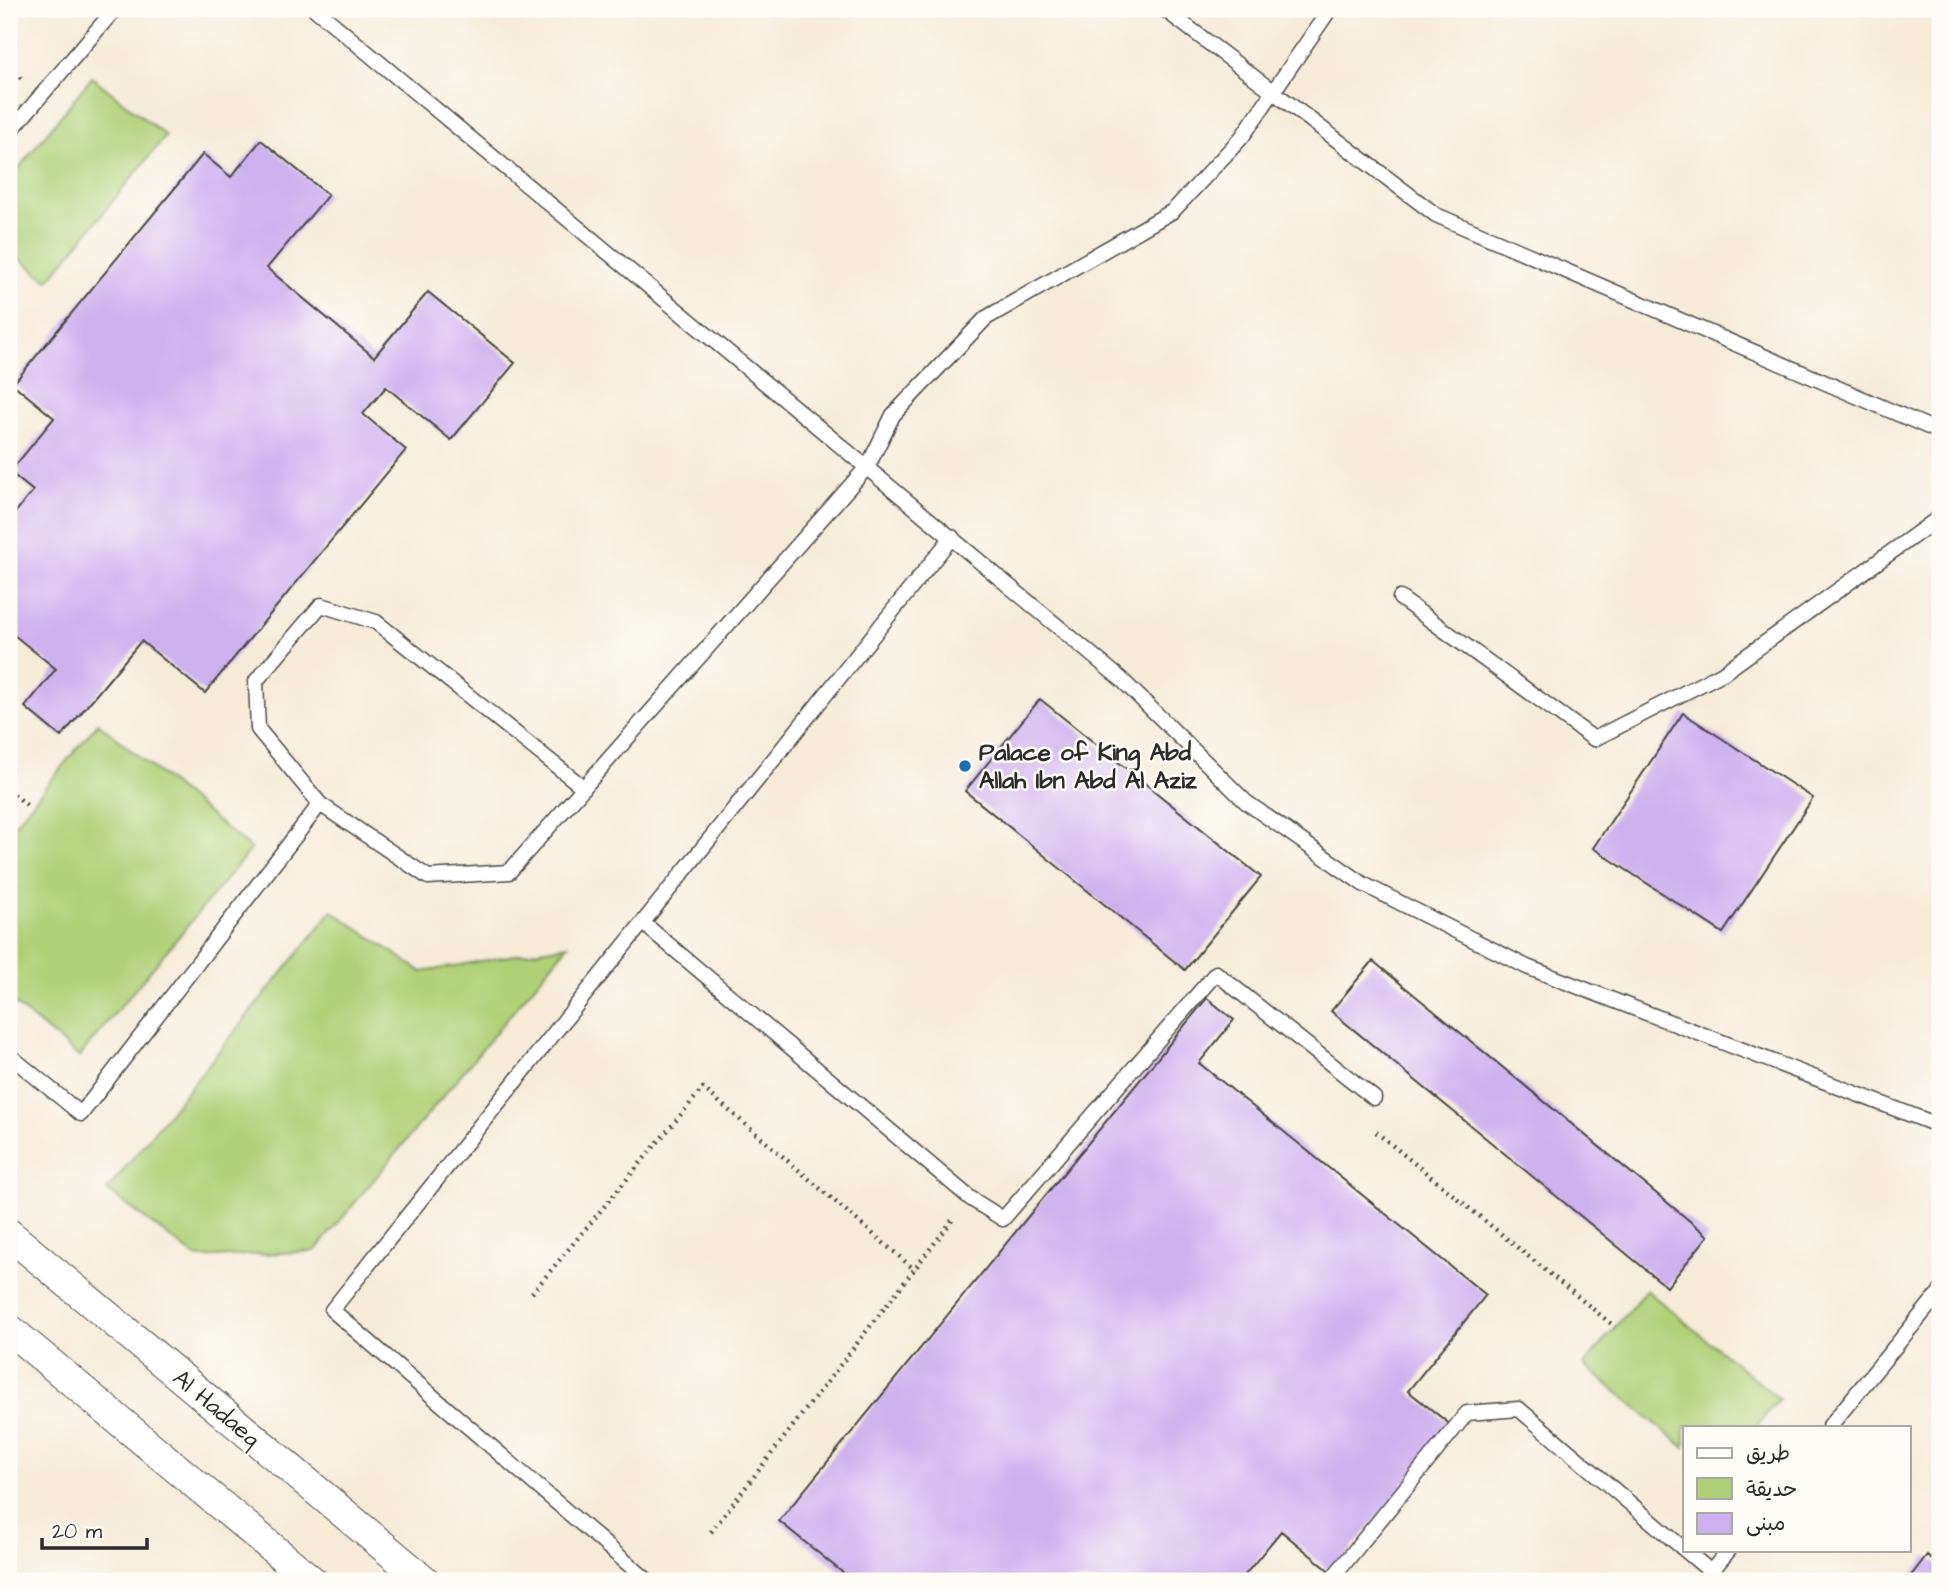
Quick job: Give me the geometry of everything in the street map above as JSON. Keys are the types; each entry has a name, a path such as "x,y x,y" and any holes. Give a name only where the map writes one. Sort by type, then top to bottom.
{"street":[{"name":"Al Hadaeq","path":"9,1234 425,1581"},
{"path":"9,1329 312,1581"}],"lane":[{"path":"9,133 115,9"},
{"path":"315,9 1121,679 1246,802 1363,884 1527,967 1940,1126"},
{"path":"1164,9 1436,215 1940,432"},
{"path":"584,788 376,622 321,605 257,681 258,729 320,804 428,877 509,873 584,788 868,466 893,415 986,318 1173,211 1242,137 1330,9"},
{"path":"1400,598 1594,739 1723,673 1940,517"},
{"path":"648,1581 331,1310 952,537"},
{"path":"9,1055 81,1114 320,804"},
{"path":"643,923 970,1198 1003,1219 1216,973 1374,1098"},
{"path":"1830,1426 1940,1292"},
{"path":"1329,1581 1467,1413 1519,1409 1683,1548"},
{"path":"1687,1552 1707,1576 1727,1552"}],"path":[{"path":"9,790 29,807"},
{"path":"533,1293 703,1088 915,1270"},
{"path":"1377,1132 1615,1327"},
{"path":"711,1532 970,1198"}],"green space":[{"path":"92,77 166,136 48,281 9,250 9,180"},
{"path":"98,723 251,849 79,1057 9,999 9,831"},
{"path":"332,911 422,972 568,945 315,1251 197,1258 107,1190"},
{"path":"1646,1290 1779,1399 1757,1426 1683,1426 1683,1446 1584,1365"}],"building":[{"path":"261,140 328,195 267,268 374,357 428,292 515,363 451,440 386,387 363,414 406,450 205,693 141,641 61,737 25,707 56,669 9,631 9,520 33,491 10,472 54,418 13,384 203,154 231,177"},
{"path":"1040,699 1261,877 1185,970 965,791"},
{"path":"1683,713 1813,798 1723,933 1593,848"},
{"path":"1373,961 1708,1236 1667,1287 1331,1011"},
{"path":"1207,998 1234,1020 1199,1063 1486,1295 1408,1391 1452,1426 1332,1573 1281,1531 1240,1581 853,1581 779,1521"},
{"path":"1927,1555 1940,1566 1940,1581 1907,1581"}],"place":[{"name":"Palace of King Abd Allah Ibn Abd Al Aziz","path":"965,766"}]}
